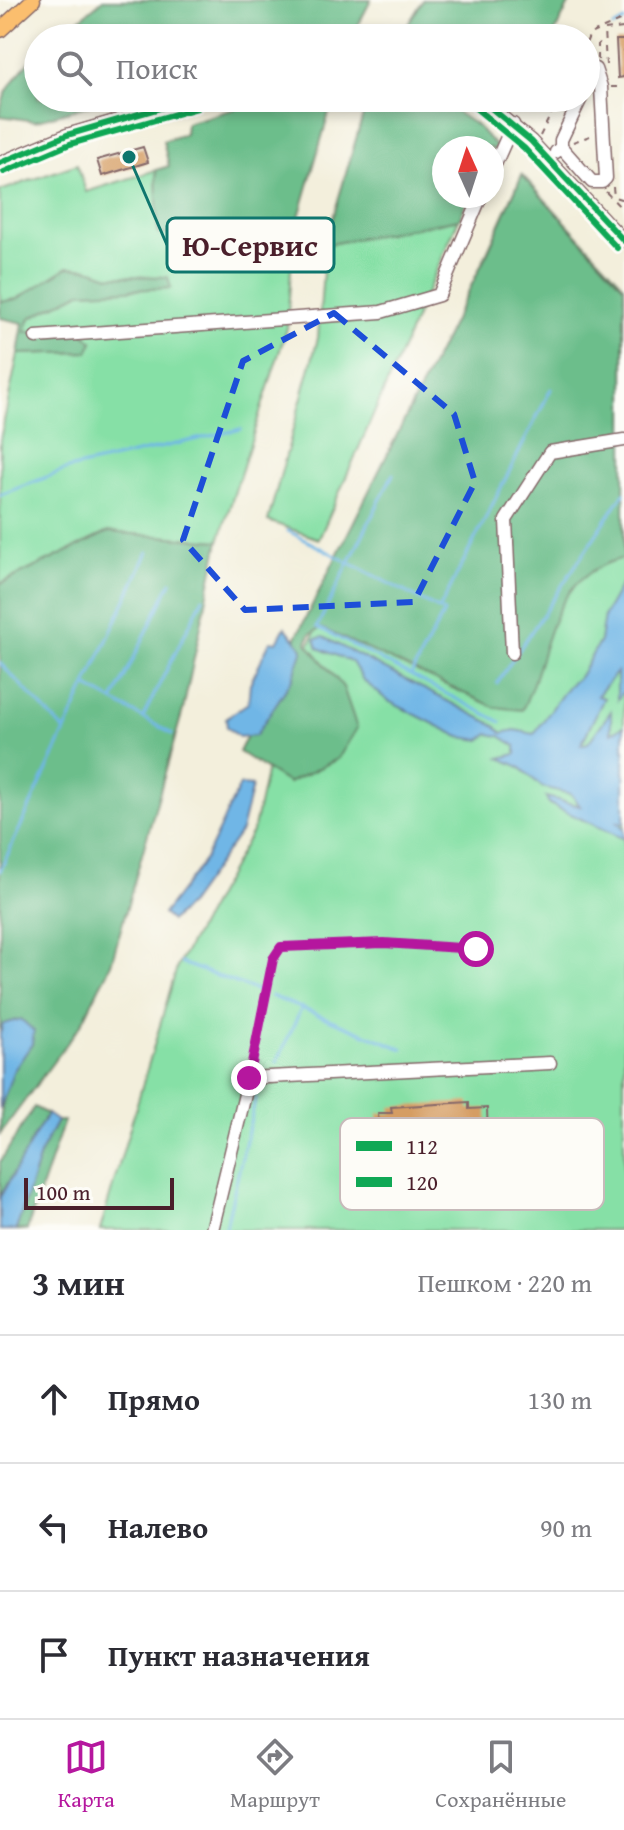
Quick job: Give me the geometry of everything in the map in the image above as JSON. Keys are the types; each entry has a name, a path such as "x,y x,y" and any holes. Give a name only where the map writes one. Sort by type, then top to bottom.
{"main road":[{"path":"0,30 33,0"}],"street":[{"path":"574,112 561,140 561,147 597,183 606,178 600,84"},
{"path":"0,163 67,135 146,112"},
{"path":"497,112 513,124 624,241"},
{"path":"504,144 513,124"},
{"path":"547,159 561,147"},
{"path":"36,337 381,312 439,295 476,208"},
{"path":"512,653 506,520 550,452 624,440"},
{"path":"212,1230 249,1078 550,1063"}],"path":[{"path":"600,30 624,19"},
{"path":"600,42 605,38"},
{"path":"539,137 552,112"},
{"path":"561,147 586,136 604,133"},
{"path":"597,183 624,211"},
{"path":"249,1078 273,959 281,947 384,943 476,949"}],"highlighted area":[{"path":"334,313 454,414 475,482 414,602 245,610 183,540 243,361"}],"green space":[{"path":"103,0 371,0 359,24 74,24"},
{"path":"423,0 571,0 559,24 408,24"},
{"path":"24,69 24,112 66,112 35,121 0,116 8,90"},
{"path":"224,112 329,112 293,238 158,234 156,170 169,166 163,141 185,134 186,123"},
{"path":"364,112 456,112 486,136 432,136 432,208 464,208 459,219 325,245"},
{"path":"77,164 86,192 156,170 158,234 293,238 287,328 219,541 108,532 0,584 0,440 18,354 87,352 80,330 24,332 30,318 81,292 170,288 167,277 110,276 69,267 17,299 0,302 0,191"},
{"path":"522,175 624,285 624,1230 100,1230 177,967 254,828 280,709"},
{"path":"522,175 624,287 624,558 598,568 579,582 565,599 554,619 522,710 494,707 321,628 310,634 307,643 343,687 357,728 338,759 288,783 239,752 486,256"},
{"path":"459,219 319,539 268,521 318,338 325,245"},
{"path":"68,267 89,269 110,276 168,277 171,288 81,292 30,318 25,332 81,330 93,342 88,352 18,354 23,323 0,318 0,302 17,299"},
{"path":"108,532 219,541 183,710 111,964 82,1023 0,1134 7,1086 17,1064 32,1044 2,1031 0,1034 0,584"},
{"path":"34,1107 47,1114 0,1197 0,1162"},
{"path":"57,1121 64,1121 27,1230 16,1230 42,1149"}],"water":[{"path":"624,580 624,691 617,700 617,672 597,696 604,698 581,745 588,743 611,711 611,733 624,726 624,823 618,822 624,829 624,839 549,804 546,797 580,806 571,794 542,787 520,767 500,758 516,754 516,746 500,736 489,734 481,740 460,737 388,701 363,680 352,662 318,648 315,639 323,637 496,726 502,733 515,730 534,734 568,686 580,676 600,641 604,615"},
{"path":"285,627 303,649 293,678 256,735 239,737 227,727 226,718 248,703 250,684 270,641 277,642"},
{"path":"240,785 252,786 241,831 189,904 171,921 163,914 205,859"},
{"path":"21,1019 34,1031 32,1044 13,1072 0,1109 0,1034 3,1024"},
{"path":"47,1114 57,1121 42,1149 16,1230 0,1230 0,1197"}],"building":[{"path":"616,40 624,40 624,77 618,78"},
{"path":"143,147 148,162 102,176 97,160"},
{"path":"469,1102 469,1109 487,1108 487,1118 378,1118 378,1113 392,1113 391,1107"}],"waterway":[{"path":"613,27 624,21"},
{"path":"439,610 551,389"},
{"path":"0,495 68,469 241,429"},
{"path":"393,474 317,627 501,722"},
{"path":"497,683 624,493"},
{"path":"288,531 444,612 411,675"},
{"path":"0,871 148,552"},
{"path":"113,701 171,582"},
{"path":"143,717 203,598"},
{"path":"0,663 65,731"},
{"path":"86,686 172,734"},
{"path":"181,963 261,992"},
{"path":"271,996 403,1049"},
{"path":"277,1062 302,1007"},
{"path":"225,1230 256,1097"}],"transit line":[{"name":"112","path":"0,163 67,135 146,112"},
{"name":"120","path":"4,172 70,144 183,112"},
{"name":"120","path":"480,112 524,148 617,248"},
{"name":"112","path":"496,112 531,141 624,241"}],"place":[{"name":"Ю-Сервис","path":"129,157"}],"route":[{"path":"249,1078 273,959 281,947 384,943 476,949"}]}
